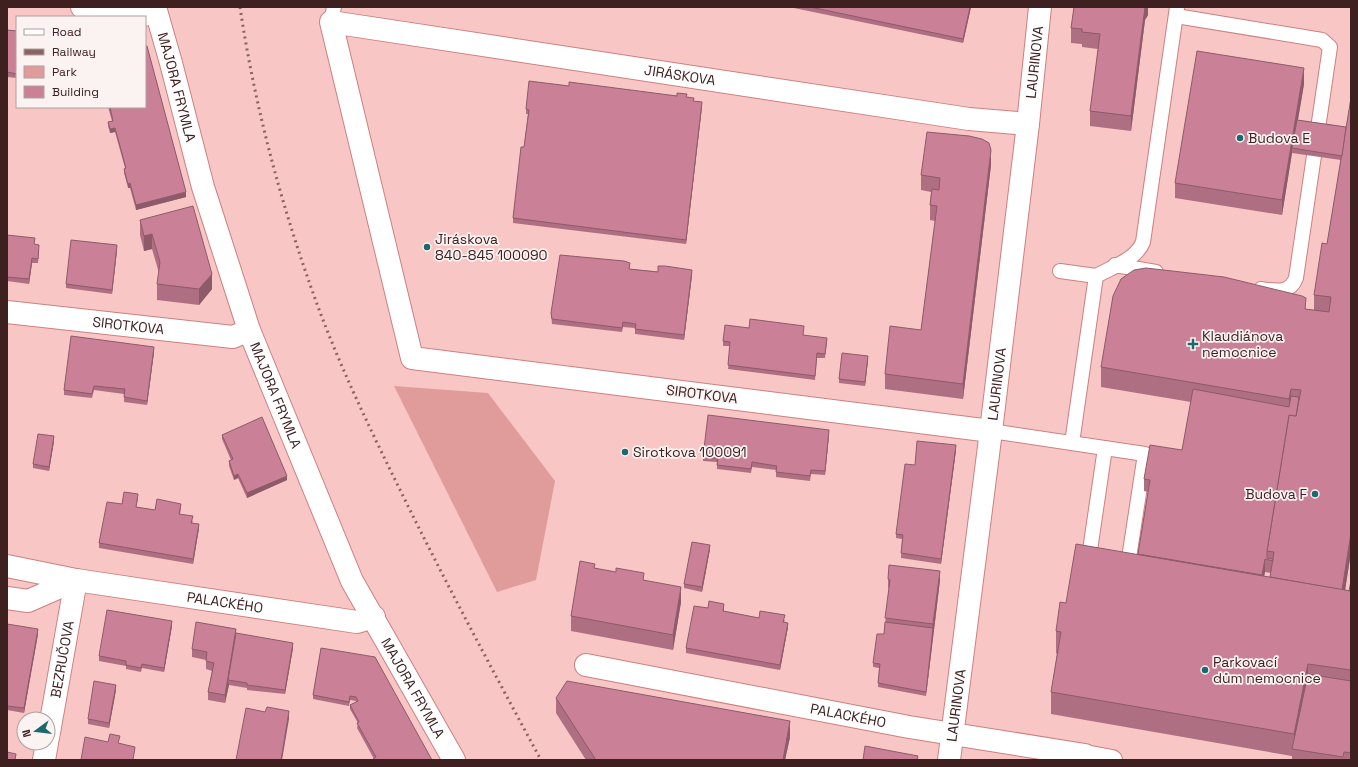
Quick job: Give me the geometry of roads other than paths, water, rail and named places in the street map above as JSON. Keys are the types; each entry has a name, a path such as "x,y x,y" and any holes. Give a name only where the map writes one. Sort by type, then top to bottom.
{"street":[{"path":"82,7 142,15 155,10"},
{"name":"LAURINOVA","path":"949,760 991,431 1028,124 1040,7"},
{"name":"MAJORA FRYMLA","path":"155,10 171,63 203,187 249,330 352,581 374,617 454,760"},
{"name":"JIRÁSKOVA","path":"333,14 969,119 1028,124"},
{"name":"SIROTKOVA","path":"333,14 412,358 991,431"},
{"name":"SIROTKOVA","path":"7,312 233,338 249,330"},
{"name":"PALACKÉHO","path":"7,566 76,580 357,622 374,617"},
{"path":"7,598 28,601 76,580"},
{"name":"BEZRUČOVA","path":"53,711 76,580"},
{"name":"PALACKÉHO","path":"586,665 952,734 1085,758 1112,760"}],"lane":[{"path":"1060,271 1096,276 1133,256 1140,250 1143,242 1176,12 1322,40 1330,47 1296,278 1293,285 1286,290 1277,292 1247,287"},
{"path":"1115,265 1173,275"},
{"path":"1072,442 1096,276"},
{"path":"991,431 1145,454 1125,582"},
{"path":"1086,576 1105,448"}],"railway":[{"path":"240,7 253,83 271,157 292,231 317,304 359,404 406,502 472,632 541,760"}],"place":[{"name":"Budova E","path":"1240,138"},
{"name":"Jiráskova 840-845 100090","path":"427,247"},
{"name":"Klaudiánova nemocnice","path":"1193,344"},
{"name":"Sirotkova 100091","path":"625,452"},
{"name":"Budova F","path":"1315,494"},
{"name":"Parkovací dům nemocnice","path":"1205,670"}]}
